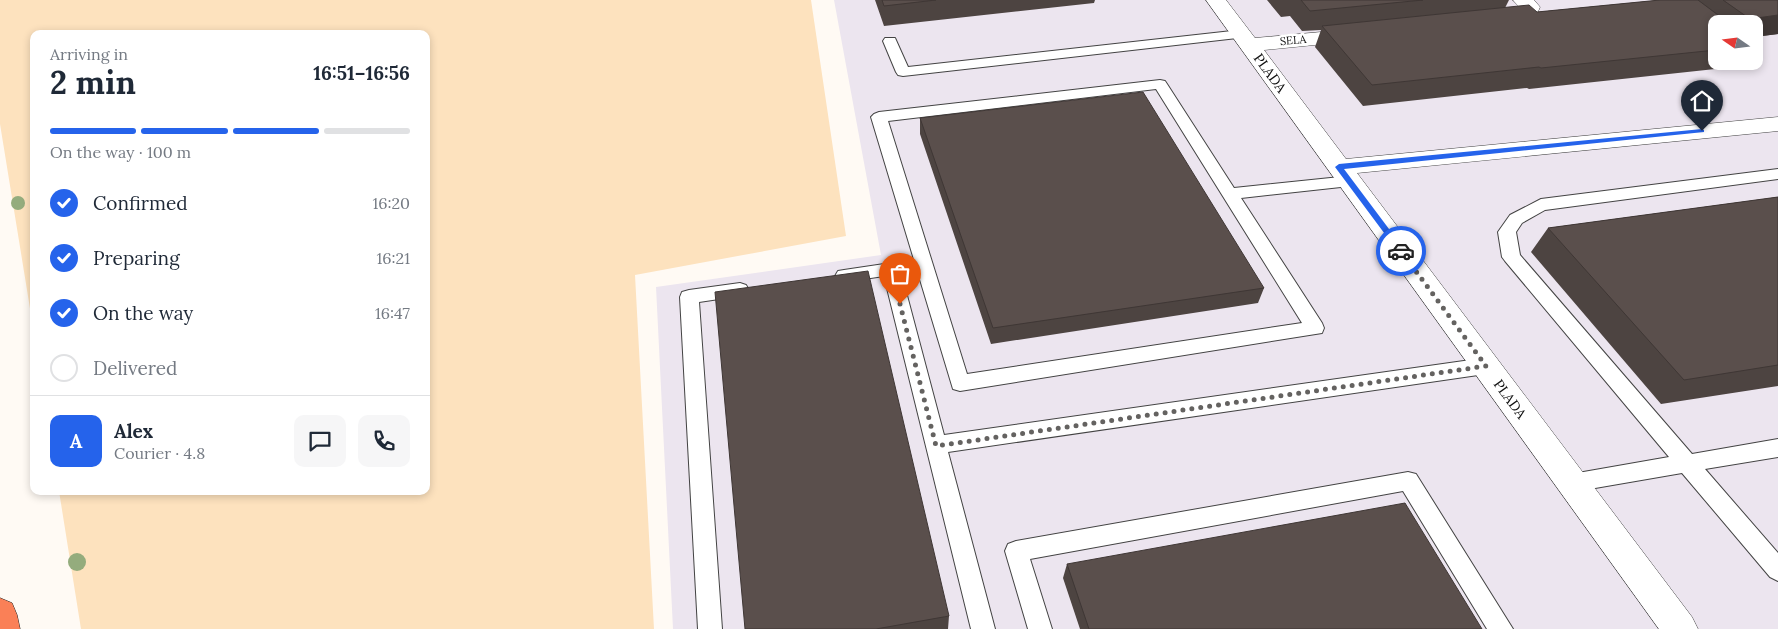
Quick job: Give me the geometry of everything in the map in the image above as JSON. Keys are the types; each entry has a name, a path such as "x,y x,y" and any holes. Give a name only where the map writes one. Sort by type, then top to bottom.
{"highway":[{"path":"0,614 2,629"}],"street":[{"name":"PLADA","path":"1216,0 1680,629"},
{"path":"1483,22 1527,17 1530,7 1523,0"},
{"name":"SELA","path":"1245,39 1376,32"},
{"path":"1344,174 1778,124"}],"lane":[{"path":"890,41 903,72 1245,39"},
{"path":"1160,84 1229,194 1315,328 960,383 879,117 1160,84"},
{"path":"1229,194 1344,174"},
{"path":"1778,174 1541,205 1516,219 1507,232 1510,256 1778,570"},
{"path":"824,278 891,269 983,629"},
{"path":"710,629 689,296 756,288"},
{"path":"936,446 1486,366"},
{"path":"1572,483 1778,448"},
{"path":"1040,629 1016,551 1408,481 1501,629"}],"shaded area":[{"path":"834,0 1778,0 1778,629 673,629 656,287 881,255"}],"sand":[{"path":"0,0 811,0 846,236 635,275 654,629 81,629 60,495 430,495 430,30 30,30 30,308 0,124"}],"building":[{"path":"882,0 936,0 884,6"},
{"path":"1301,0 1423,0 1310,11"},
{"path":"1660,0 1698,0 1718,15 1708,15 1708,51 1372,85 1322,26 1529,5 1537,12"},
{"path":"1723,0 1778,0 1778,15 1763,17 1763,15 1744,15"},
{"path":"1143,92 1264,288 993,328 920,118"},
{"path":"1778,197 1778,365 1684,380 1548,228"},
{"path":"868,271 949,616 876,629 745,629 715,292"},
{"path":"1405,503 1482,629 1089,629 1067,564"}],"way so far":[{"path":"900,304 936,446 1486,366 1401,251"}],"route":[{"path":"1401,251 1339,167 1702,131"}]}
